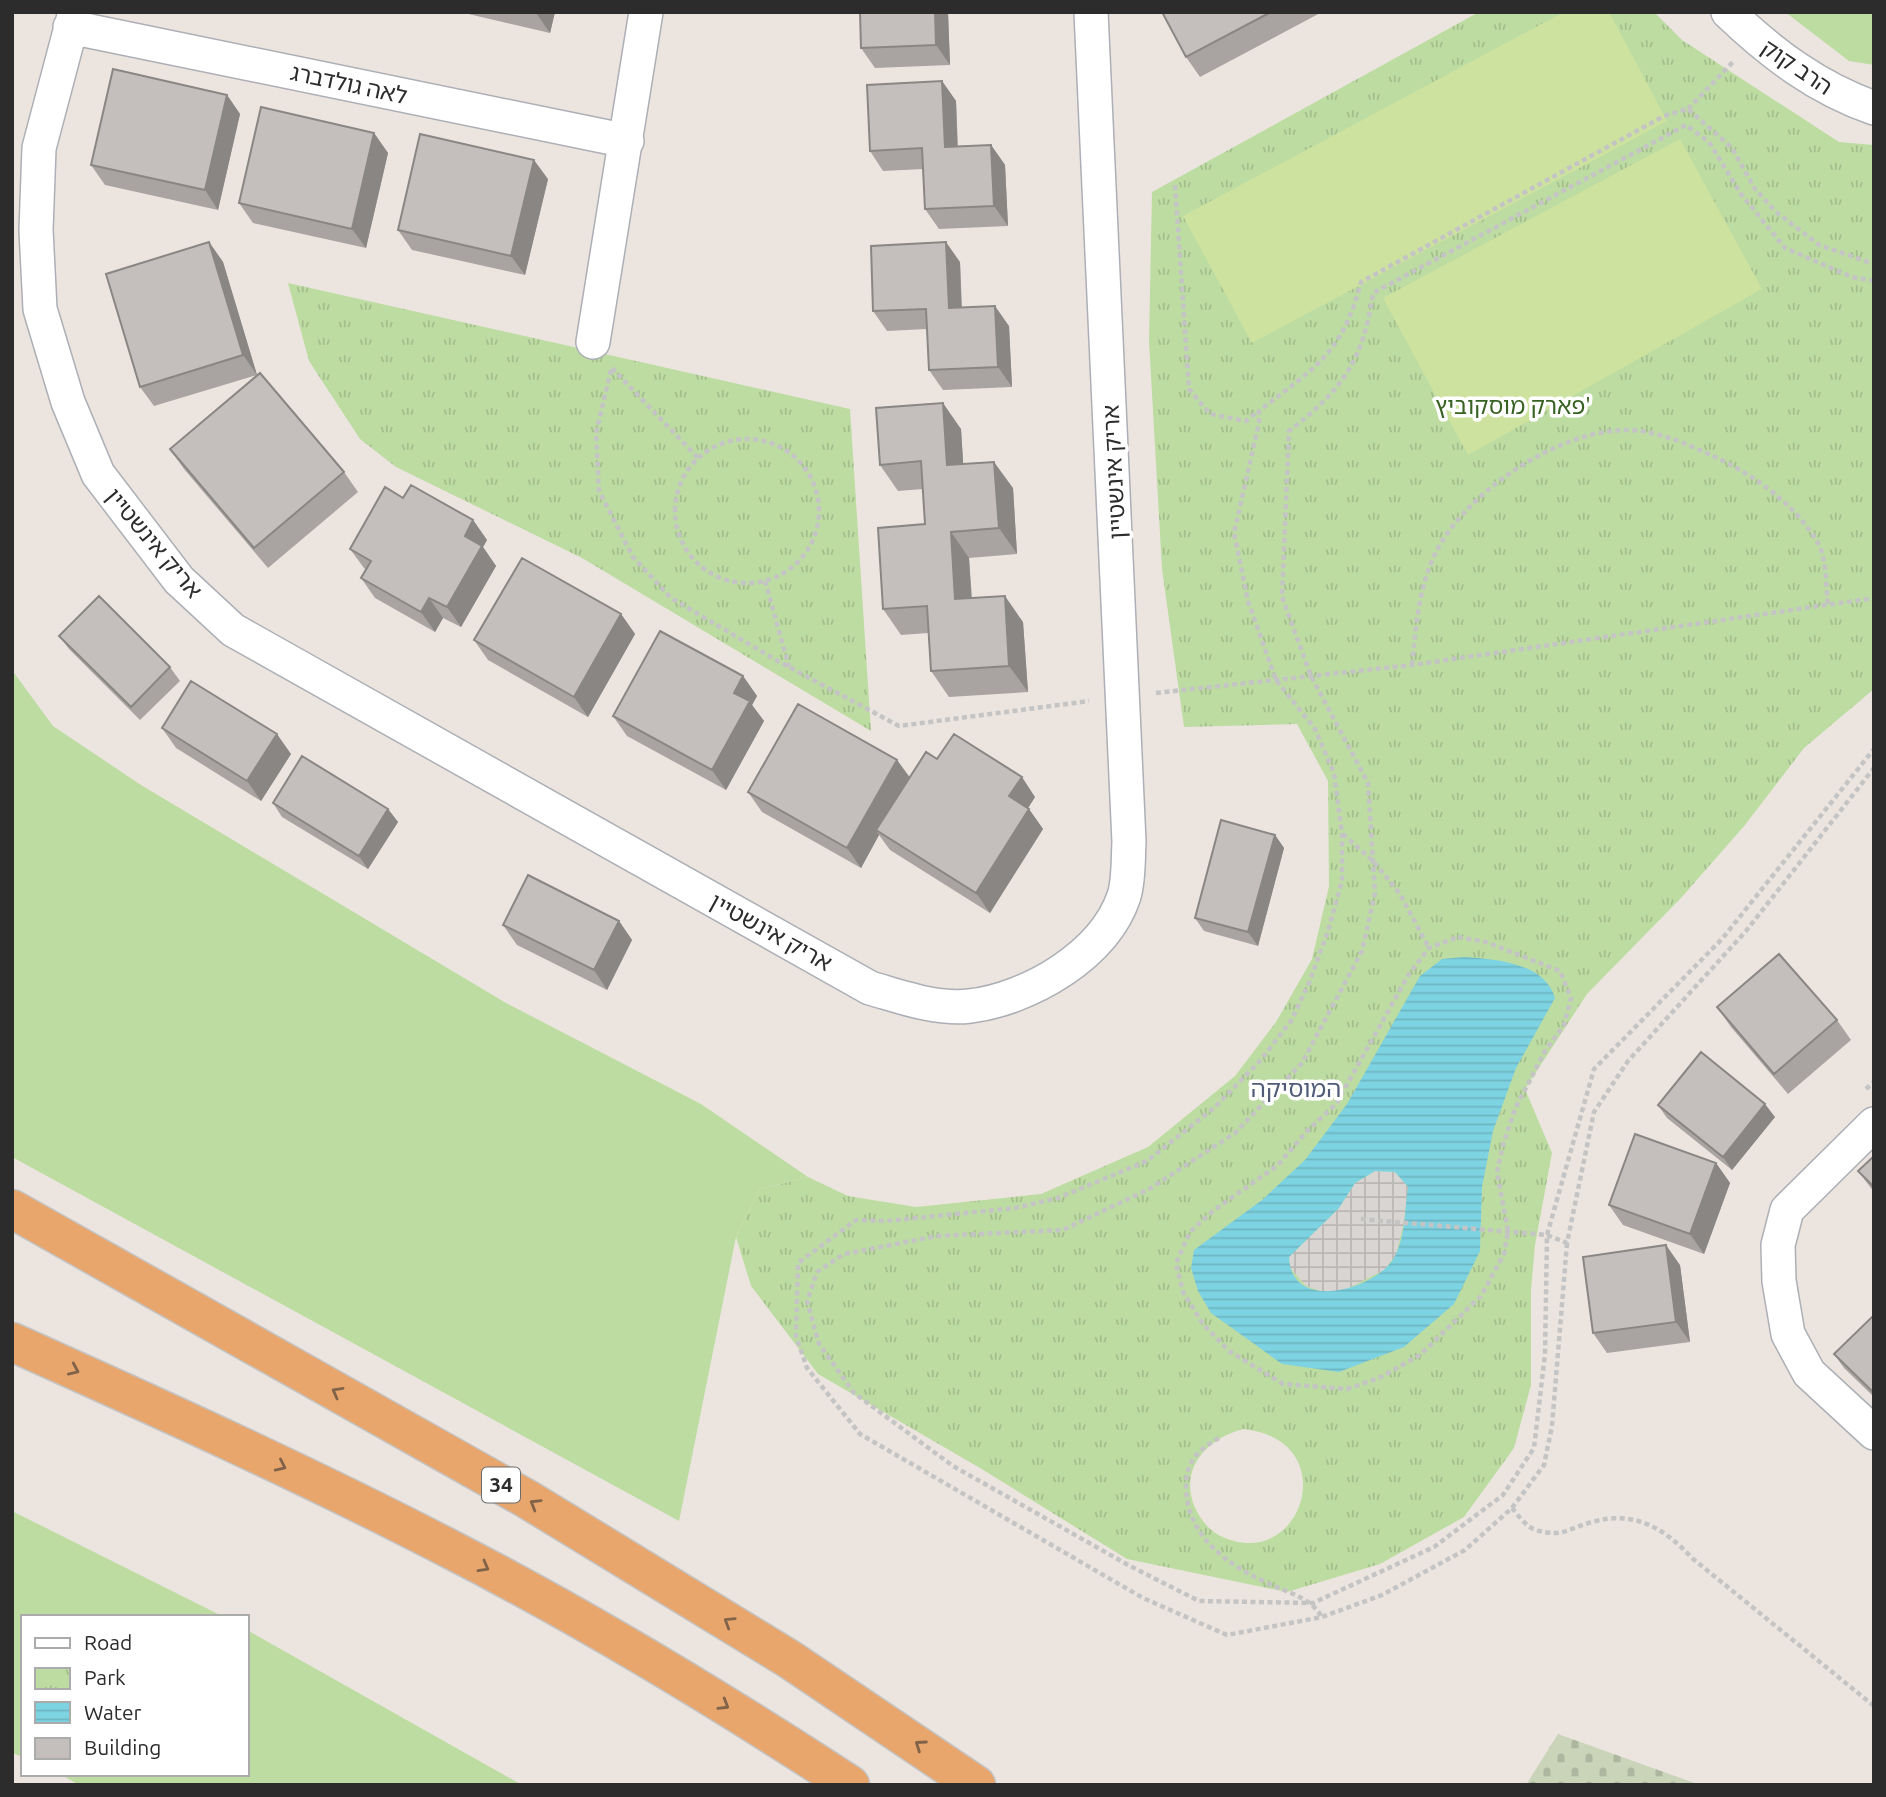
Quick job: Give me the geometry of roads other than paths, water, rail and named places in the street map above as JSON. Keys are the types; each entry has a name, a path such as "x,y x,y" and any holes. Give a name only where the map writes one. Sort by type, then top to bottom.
{"highway":[{"name":"34","path":"12,1209 594,1539 789,1659 976,1785"},
{"path":"12,1342 210,1432 449,1548 582,1621 750,1720 850,1785"}],"street":[{"path":"593,342 646,12"},
{"name":"אריק אינשטיין","path":"72,20 40,148 36,230 40,309 68,402 98,474 179,580 233,630 870,988 928,1004 969,1006 1018,995 1067,968 1099,939 1124,896 1129,842 1091,12"},
{"name":"הרב קוק","path":"1728,12 1787,64 1840,96 1874,108"},
{"name":"לאה גולדברג","path":"72,20 627,141"},
{"path":"1874,1124 1787,1210 1778,1245 1779,1281 1788,1334 1809,1373 1874,1433"}],"water":[{"path":"1477,958 1518,965 1541,977 1550,986 1555,998 1516,1068 1493,1131 1482,1187 1480,1251 1454,1304 1404,1347 1339,1372 1282,1364 1211,1313 1198,1291 1191,1268 1194,1250 1262,1200 1305,1160 1347,1104 1420,976 1442,959","holes":["1375,1171 1395,1172 1408,1187 1402,1235 1392,1261 1367,1281 1350,1287 1333,1291 1317,1290 1303,1285 1293,1274 1289,1257 1339,1208 1355,1183"]}],"district":[{"name":"המוסיקה","path":"1296,1089"}],"park label":[{"name":"פארק מוסקוביץ'","path":"1513,406"}]}
